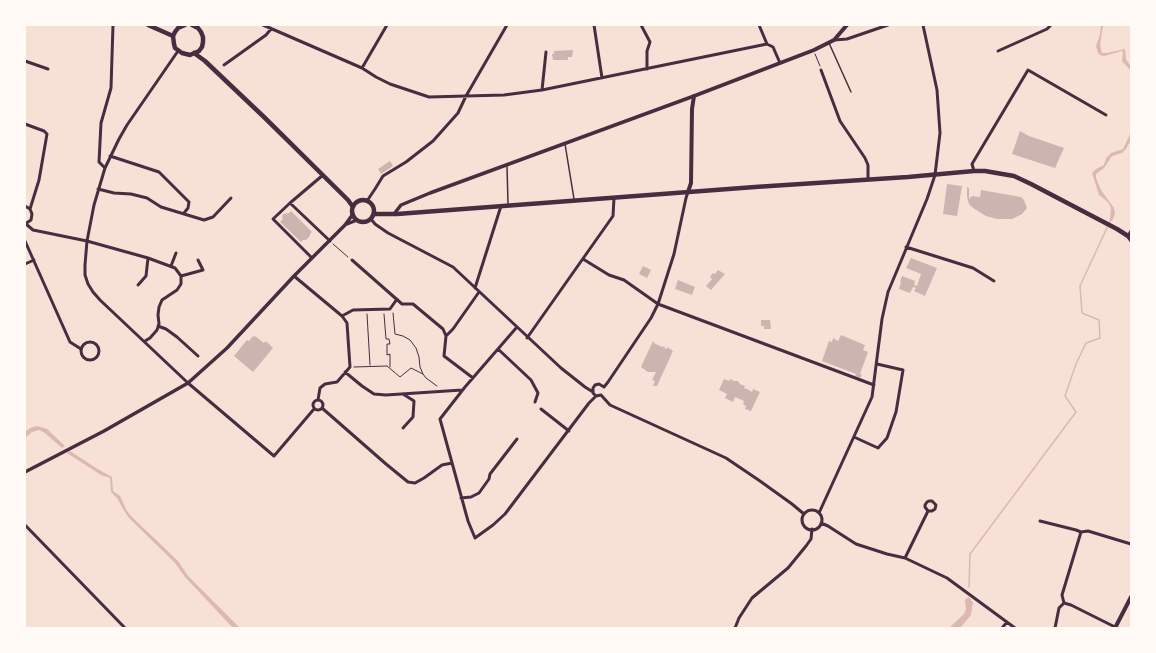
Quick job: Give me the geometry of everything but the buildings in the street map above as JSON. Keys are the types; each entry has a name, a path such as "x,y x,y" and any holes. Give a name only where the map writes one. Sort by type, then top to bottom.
{"main road":[{"path":"148,25 173,36"},
{"path":"185,25 178,28 173,36 174,44 178,51 186,55 194,54 202,47 203,42 199,27 192,25"},
{"path":"688,192 691,183 692,109 694,96 814,50 834,40 847,25"},
{"path":"194,54 210,66 323,175 353,207"},
{"path":"374,214 395,214 508,206 974,171 995,172 1014,176 1106,223 1129,238"},
{"path":"364,200 367,201 374,207 374,214 371,219 366,222 359,221 352,214 353,207 357,202 364,200"},
{"path":"1115,628 1131,597"}],"street":[{"path":"105,168 99,162 101,123 111,88 113,25"},
{"path":"263,25 271,27 362,68 390,84 429,97 504,95 542,90 767,44"},
{"path":"362,68 387,25"},
{"path":"367,201 383,176 406,162 433,141 458,113 466,96 507,25"},
{"path":"594,25 602,78"},
{"path":"641,25 650,42 646,51 647,69"},
{"path":"758,25 767,44 773,47 780,63"},
{"path":"834,40 847,39 888,25"},
{"path":"819,513 872,397 888,292 927,199 935,175 940,133 936,90 923,25"},
{"path":"998,51 1046,29 1051,25"},
{"path":"224,65 266,35 271,27"},
{"path":"178,51 127,125 105,168 94,205 87,241 85,275 88,284 100,300 188,383 274,456 314,409 313,404 318,400 320,388 325,384 337,382 350,367 347,323 342,316 294,276"},
{"path":"542,90 546,52"},
{"path":"25,61 48,69"},
{"path":"821,70 840,121 866,158 868,166 868,179"},
{"path":"974,171 972,164 1028,70 1106,115"},
{"path":"395,214 401,205 417,200 430,193 694,96"},
{"path":"25,124 44,131 47,134 39,180 30,209 32,214 31,220 26,224 33,230 87,241 148,258 175,268 181,276 181,284 176,290 162,300 159,307 157,330 150,338 144,341"},
{"path":"110,156 159,172 189,202 188,208 184,213"},
{"path":"312,258 273,219 323,175"},
{"path":"98,189 114,193 132,194 147,198 161,207 204,220 213,217 231,198"},
{"path":"517,327 462,390 440,419 461,498 475,538 494,526 505,514 589,403 604,391 608,382 651,318 658,304 674,254 688,192"},
{"path":"527,338 613,216 614,198"},
{"path":"290,203 330,241"},
{"path":"25,206 30,209"},
{"path":"475,288 501,206"},
{"path":"25,472 104,431 188,383 227,348 294,276 346,224 352,214"},
{"path":"371,219 375,224 388,233 453,267 527,338 596,396"},
{"path":"346,224 357,220"},
{"path":"1129,238 1131,231"},
{"path":"25,241 70,342 81,349 82,355 86,360 92,360 98,357 100,351 98,346 93,342 87,342 81,349"},
{"path":"906,247 973,268 994,281"},
{"path":"171,266 176,253"},
{"path":"138,285 146,276 148,258"},
{"path":"583,259 609,275 624,280 658,304 874,385"},
{"path":"25,264 34,260"},
{"path":"181,276 203,270 198,260"},
{"path":"352,260 402,304 413,304 443,329 446,336 444,356 473,378"},
{"path":"446,336 453,330 479,292"},
{"path":"342,316 353,310 390,309 397,299"},
{"path":"158,326 166,329 177,337 198,356"},
{"path":"498,349 531,380 538,393 535,402"},
{"path":"854,437 878,448 887,438 896,412 903,370 877,364"},
{"path":"346,372 374,394 386,395 462,390"},
{"path":"593,392 594,386 601,384 610,404 726,458 760,480 804,514"},
{"path":"403,394 414,401 413,417 403,428"},
{"path":"318,400 323,403 322,408"},
{"path":"314,409 319,410 322,408"},
{"path":"322,408 408,482 416,483 442,465 452,463"},
{"path":"541,408 569,431"},
{"path":"461,498 471,497 478,493 489,479 490,474 517,439"},
{"path":"810,510 819,513 822,519 821,523 816,528 809,529 803,524 802,521 804,514 810,510"},
{"path":"905,558 928,511"},
{"path":"1040,521 1081,532 1088,531 1131,544"},
{"path":"821,523 856,544 905,558 947,578 1015,628"},
{"path":"25,525 125,628"},
{"path":"735,628 739,618 752,598 788,568 806,546 811,539 812,529"},
{"path":"1064,604 1062,595 1081,532"},
{"path":"1055,628 1059,608 1064,604 1071,605 1115,628"},
{"path":"1002,628 1007,622"}],"lane":[{"path":"829,43 851,92"},
{"path":"565,144 574,200"},
{"path":"507,165 508,206"}],"path":[{"path":"814,50 821,70"},
{"path":"330,241 352,260"},
{"path":"392,306 395,334 410,340 416,348 423,374 442,392"},
{"path":"383,309 386,339 389,339 390,344 386,344 387,355 390,354 390,368"},
{"path":"367,310 371,366"},
{"path":"350,367 387,366 400,377 411,368 423,374"}],"shaded area":[{"path":"1101,25 1103,25 1100,45 1102,53 1125,49 1126,59 1131,67 1131,71 1122,61 1122,51 1104,56 1098,53 1096,46 1100,35"},
{"path":"1131,132 1131,140 1126,149 1122,153 1112,156 1104,168 1096,174 1101,190 1114,208 1115,214 1112,221 1110,220 1111,208 1108,202 1099,195 1092,173 1104,165 1106,158 1111,153 1123,149"},
{"path":"37,426 47,429 65,446 62,448 45,433 39,430 32,432 25,438 25,432 30,428"},
{"path":"70,451 112,477 113,491 120,496 127,511 132,517 178,561 188,576 240,628 233,628 185,577 175,563 129,518 117,498 111,492 110,478 101,475 67,453"},
{"path":"968,597 973,602 971,615 960,628 949,628 964,614 966,609 965,600"}],"waterway":[{"path":"969,587 970,554 1076,412 1065,396 1076,364 1086,343 1100,338 1099,320 1082,313 1080,286 1111,219"}]}
